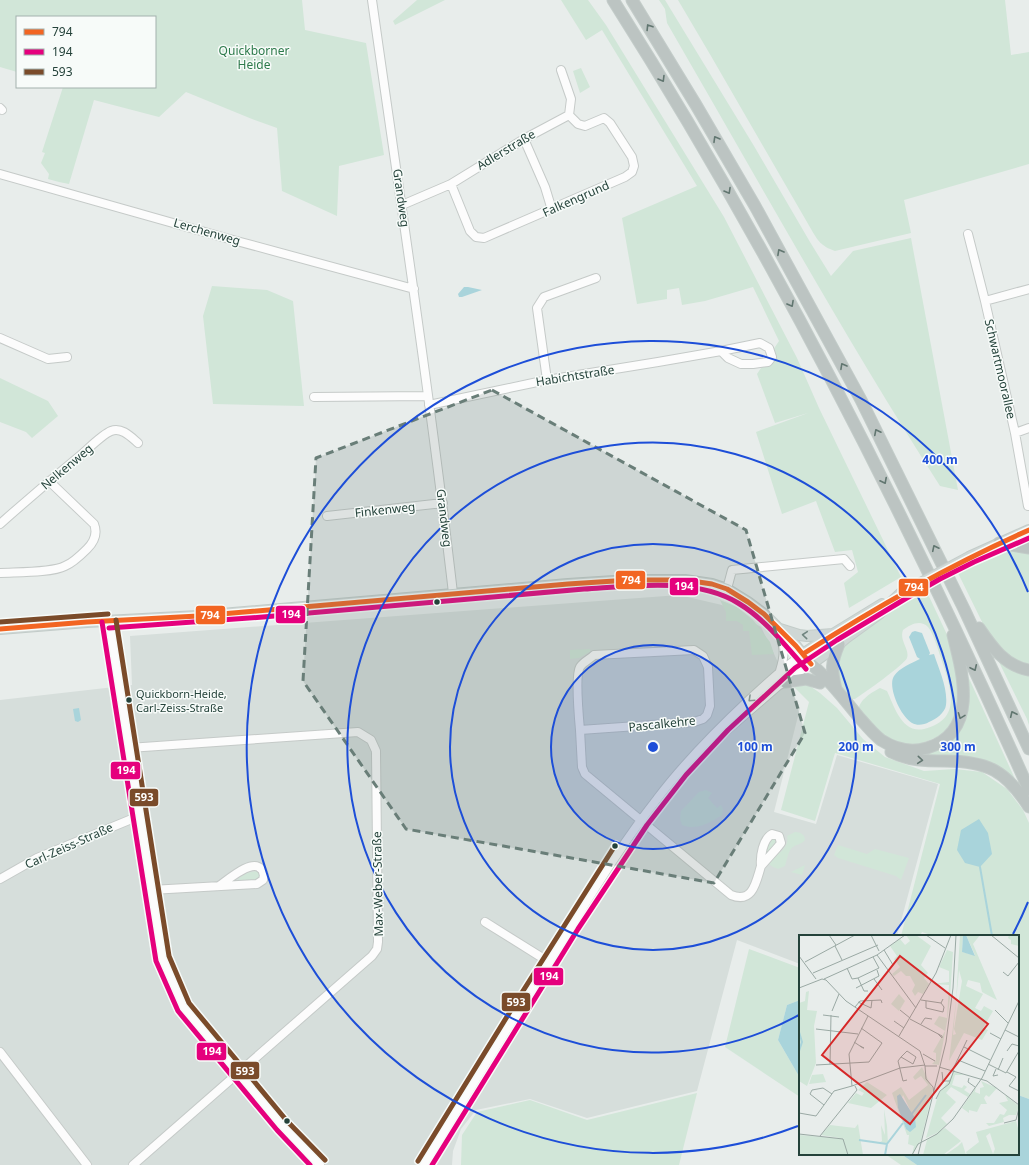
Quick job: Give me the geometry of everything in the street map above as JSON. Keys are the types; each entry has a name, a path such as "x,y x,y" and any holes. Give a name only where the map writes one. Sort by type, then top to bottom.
{"highway":[{"path":"613,0 675,101 740,212 824,364 946,608 1029,790"},
{"path":"632,0 680,77 755,206 846,372 902,481 964,609 1029,750"},
{"path":"999,543 1029,548"},
{"path":"811,664 821,673 872,732 880,739 896,747 911,750 921,750 929,747 944,740 956,727 964,708 963,679 946,608"},
{"path":"964,609 1000,655 1019,668 1029,670"},
{"path":"836,690 832,664 840,644"},
{"path":"811,664 814,675 820,683 860,728 890,752 904,758 917,760 969,762 988,767 998,772 1010,782 1020,793 1029,807"},
{"path":"782,677 806,679 820,683"}],"main road":[{"path":"803,654 832,634 937,573 1029,530"},
{"path":"0,630 109,621 175,618 568,584 630,580 685,580 712,584 727,589 757,608 778,628 811,664 879,614 901,593"},
{"path":"778,628 807,636 832,634"}],"street":[{"name":"Grandweg","path":"372,0 414,289 443,503 453,593"},
{"path":"561,70 571,99 569,115"},
{"name":"Adlerstraße","path":"402,205 451,184 524,139 569,115"},
{"name":"Falkengrund","path":"451,184 470,231 476,237 484,238 552,210 625,177 632,172 634,166 632,158 610,123 604,118 585,126 578,124 569,115"},
{"path":"524,139 545,187 552,210"},
{"name":"Lerchenweg","path":"0,174 414,289"},
{"name":"Schwartmoorallee","path":"968,234 985,301 1015,434 1028,506"},
{"path":"546,380 537,308 544,297 596,278"},
{"path":"985,301 1029,289"},
{"path":"0,338 48,358 67,357"},
{"name":"Habichtstraße","path":"429,405 546,380 721,351 760,343 769,348 772,357 768,362 741,364 728,358 721,351"},
{"path":"314,397 428,396"},
{"path":"1015,434 1029,428"},
{"name":"Nelkenweg","path":"0,524 49,481 111,431 121,431 126,433 138,444"},
{"path":"0,574 58,569 66,566 95,540 96,531 94,524 49,481"},
{"name":"Finkenweg","path":"327,516 443,503"},
{"path":"727,589 732,570 844,559 850,566"},
{"path":"109,621 162,958 183,1006 282,1126 320,1165"},
{"path":"778,628 784,646 782,677"},
{"name":"Pascalkehre","path":"694,650 703,656 708,667 710,706 707,715 703,719 694,722 580,730 578,681 579,668 594,655 694,650"},
{"path":"424,1165 549,962 641,821 662,792 697,753 710,746 778,686 782,677 803,654"},
{"path":"782,677 811,664"},
{"path":"580,730 582,767 585,774 730,895 738,898 746,896 754,889 761,866"},
{"name":"Max-Weber-Straße","path":"129,748 358,732 371,740 376,751 378,934 377,949 372,956 133,1165"},
{"name":"Carl-Zeiss-Straße","path":"0,879 37,858 139,816"},
{"path":"151,890 257,884 263,880 264,875 261,869 256,866 244,868 220,886"},
{"path":"485,922 549,962"},
{"path":"0,1052 87,1165"}],"highlighted area":[{"path":"492,390 746,530 805,733 714,883 406,829 303,681 316,458"}],"shaded area":[{"path":"679,595 722,605 761,627 800,708 774,812 816,824 837,755 938,784 897,935 799,935 799,964 737,940 697,1091 587,1118 530,1099 476,1110 461,1129 453,1151 452,1165 0,1165 0,700 132,685 130,636"}],"green space":[{"name":"Quickborner Heide","path":"0,0 302,0 305,30 366,43 384,155 339,166 337,216 282,191 277,128 186,92 159,117 94,100 69,184 59,182 48,179 49,174 41,163 45,153 42,152 63,88 156,88 156,16 16,16 16,72 0,67"},
{"path":"417,0 445,0 395,25 393,21"},
{"path":"561,0 588,0 606,25 724,217 797,358 819,408 901,577 849,608 844,583 858,572 852,550 835,552 816,501 782,514 756,432 808,413 775,423 757,374 779,341 753,287 705,301 682,305 679,288 667,290 667,299 637,304 622,218 697,186 602,30 586,40"},
{"path":"659,0 665,0 831,276 853,251 911,238 958,490 940,486 869,372 667,23 665,9"},
{"path":"678,0 1005,0 1011,55 1029,52 1029,164 904,200 911,233 835,251 830,249 820,243 813,233"},
{"path":"581,68 590,87 580,93 573,71"},
{"path":"212,286 267,290 293,301 304,406 213,404 203,316"},
{"path":"0,378 48,401 58,416 32,438 26,432 0,422"},
{"path":"1011,551 1029,551 1029,664 1018,661 1005,654 985,628 958,573 975,564 974,562"},
{"path":"926,590 950,641 960,686 956,711 952,722 943,733 920,744 907,745 895,742 877,730 859,710 859,707 866,697 880,688 887,691 900,718 910,727 924,729 937,724 945,718 949,710 951,700 950,690 936,642 928,627 922,623 918,623 903,630 902,638 908,655 905,661 855,699 851,699 841,687 836,676 836,670 841,651 851,638 868,624 901,602 907,601"},
{"path":"720,600 737,607 753,620 770,642 774,654 752,655 749,631 743,631 743,625 737,621 726,621 726,612"},
{"path":"590,649 590,652 579,658 570,659 570,650"},
{"path":"997,658 1029,675 1029,725 1027,719"},
{"path":"967,674 1015,779 986,763 927,758 914,754 950,740 962,727 967,713 969,698"},
{"path":"807,684 820,693 837,708 863,739 885,757 924,771 955,769 982,772 1007,789 1023,810 1029,823 1029,1099 1019,1095 1019,935 931,935 922,932 920,935 901,935 940,784 835,753 815,821 781,810 809,702 792,685"},
{"path":"706,790 712,793 708,798 717,808 721,805 723,809 722,815 698,827 687,827 682,825 680,819 681,811 699,792"},
{"path":"795,832 802,834 805,840 791,848 785,866 778,869 771,866 768,861 785,848 787,844 787,836"},
{"path":"774,837 777,838 776,842 768,852 766,851 770,839"},
{"path":"838,845 867,854 875,849 909,858 901,880 896,876 838,858 834,855"},
{"path":"611,855 613,856 554,943 543,950 551,944"},
{"path":"805,865 802,875 791,872"},
{"path":"257,871 260,873 259,879 257,880 246,881 238,879 247,873"},
{"path":"610,873 612,874 569,941 563,952 561,960 560,957 563,947"},
{"path":"749,949 799,968 799,1000 787,1005 778,1040 799,1076 799,1096 725,1047"},
{"path":"697,1093 679,1165 461,1165 462,1135 477,1112 530,1100 587,1120"},
{"path":"886,1155 902,1155 917,1165 901,1165"}],"water":[{"path":"464,287 482,290 459,297 458,294"},
{"path":"915,631 922,633 930,653 929,655 934,654 946,692 946,705 942,713 932,721 920,725 912,723 904,715 896,701 892,687 892,681 896,673 920,659 917,657 909,637 912,632"},
{"path":"79,708 81,720 78,722 75,721 73,709"},
{"path":"979,819 988,833 992,854 980,867 965,863 957,850 961,830"},
{"path":"799,1000 799,1076 778,1040 787,1005"},
{"path":"1019,1095 1029,1099 1029,1165 917,1165 902,1155 1019,1155"}],"waterway":[{"path":"980,867 992,935"}],"transit line":[{"name":"794","path":"803,654 858,620 942,572 1029,530"},
{"name":"194","path":"432,1165 578,929 647,825 686,775 728,730 795,668 837,640 940,579 974,562 1029,538"},
{"name":"794","path":"0,629 87,622 198,616 568,584 630,580 685,580 712,584 727,589 748,602 764,614 796,646 811,664"},
{"name":"194","path":"109,628 263,617 584,589 642,585 683,586 703,589 721,595 748,609 766,625 806,669"},
{"name":"593","path":"0,622 108,614"},
{"name":"593","path":"116,620 169,956 189,1003 287,1121 325,1160"},
{"name":"194","path":"102,622 156,961 178,1011 277,1130 310,1165"},
{"name":"593","path":"418,1161 616,844"}],"place":[{"name":"Quickborn-Heide, Carl-Zeiss-Straße","path":"129,700"}]}
